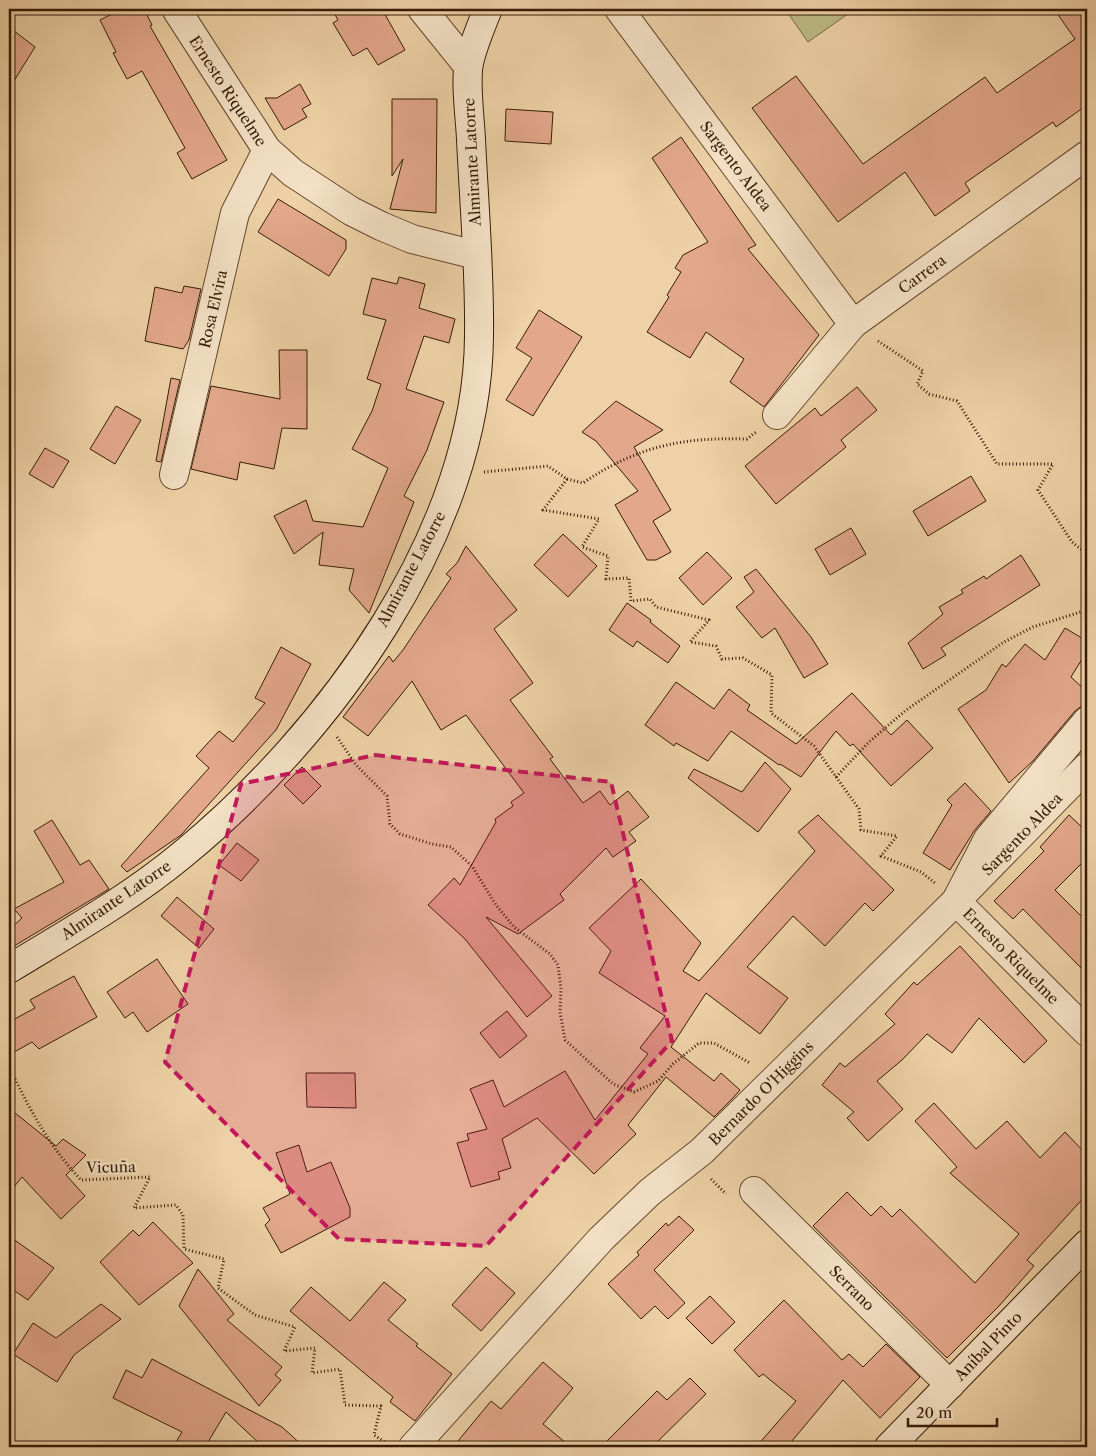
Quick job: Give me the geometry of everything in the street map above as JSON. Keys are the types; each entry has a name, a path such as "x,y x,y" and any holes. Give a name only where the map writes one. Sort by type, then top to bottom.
{"street":[{"name":"Ernesto Riquelme","path":"176,9 267,150 314,188 351,211 412,239 476,255"},
{"path":"422,9 468,66"},
{"name":"Almirante Latorre","path":"9,969 132,894 230,814 275,768 316,720 364,655 390,614 425,550 457,475 476,388 480,299 476,255 468,66 488,9"},
{"name":"Sargento Aldea","path":"619,9 853,324"},
{"name":"Rosa Elvira","path":"174,475 235,213 267,150"},
{"name":"Carrera","path":"776,415 853,324 1087,155"},
{"name":"Bernardo O'Higgins","path":"413,1447 601,1239 650,1192 702,1151 774,1078 956,901 988,838 1087,721"},
{"name":"Sargento Aldea","path":"956,901 1087,767"},
{"name":"Ernesto Riquelme","path":"956,901 1087,1032"},
{"name":"Serrano","path":"754,1191 950,1385"},
{"name":"Aníbal Pinto","path":"889,1447 1087,1244"}],"path":[{"path":"853,324 923,371 917,384 929,394 958,401 997,464 1053,464 1038,490 1072,542 1087,554"},
{"path":"457,475 548,466 567,479 583,482 607,466 661,444 707,438 747,439 776,415"},
{"path":"567,479 543,510 599,519 582,546 608,556 606,580 629,578 632,601 650,599 656,607 709,620 690,642 716,646 722,659 743,658 772,675 771,713 814,746 859,809 860,830 897,836 881,856 922,872 956,901"},
{"path":"836,777 869,742 905,711 1004,642 1041,624 1087,610"},
{"path":"316,720 334,732 356,764 388,796 390,824 400,834 451,847 472,866 496,905 514,927 550,954 558,965 561,989 560,1012 565,1040 613,1084 634,1092 658,1081 673,1064 699,1043 714,1043 774,1078"},
{"name":"Vicuña","path":"9,1066 33,1118 51,1140 63,1161 80,1180 150,1177 134,1208 176,1205 183,1215 184,1249 224,1259 218,1288 255,1315 295,1326 284,1351 315,1348 312,1373 340,1369 345,1405 381,1406 374,1435 392,1447"}],"highlighted area":[{"path":"375,755 611,782 672,1041 486,1246 339,1239 165,1062 241,784"}],"shaded area":[{"path":"785,9 855,9 808,42"}],"building":[{"path":"122,9 144,9 152,25 150,26 227,160 192,179 177,153 185,148 142,71 127,79 113,53 116,52 100,20"},
{"path":"332,9 382,9 405,50 378,65 367,48 353,56 333,23 338,20"},
{"path":"1054,9 1087,9 1087,105 1056,127 1053,122 965,183 970,191 935,216 905,172 838,222 752,108 796,76 863,164 985,77 997,93 1075,39"},
{"path":"9,27 35,47 9,89"},
{"path":"300,84 311,104 302,109 307,117 284,130 265,98 277,98"},
{"path":"392,99 437,99 436,213 390,209 403,159 392,176"},
{"path":"506,109 553,112 551,144 505,141"},
{"path":"681,137 756,245 748,249 819,335 764,407 730,382 744,359 706,332 690,358 647,332 669,297 667,295 681,272 675,268 683,255 708,242 652,158"},
{"path":"278,199 346,240 346,249 329,276 258,232"},
{"path":"399,277 425,284 419,308 455,319 449,343 424,336 406,389 444,402 427,450 404,496 414,502 369,613 349,590 354,569 319,565 323,532 294,554 274,516 306,500 313,521 363,527 388,468 352,449 372,411 381,384 367,379 386,320 363,314 372,278 397,284"},
{"path":"184,286 201,289 189,340 183,349 145,341 155,287 182,293"},
{"path":"539,310 582,337 533,416 506,400 532,358 516,348"},
{"path":"279,350 307,350 307,429 282,428 274,469 240,462 237,480 191,469 211,386 280,399"},
{"path":"171,378 180,380 161,462 156,461"},
{"path":"857,387 877,410 841,440 846,447 776,504 745,466 815,408 821,416"},
{"path":"616,401 663,430 634,447 671,510 653,521 671,552 656,560 647,560 615,505 638,491 596,441 582,432"},
{"path":"116,406 141,420 115,464 90,449"},
{"path":"45,448 69,461 53,488 29,474"},
{"path":"971,476 986,501 928,536 913,511"},
{"path":"851,528 866,554 830,575 815,549"},
{"path":"563,534 597,566 568,597 534,565"},
{"path":"466,546 517,610 494,629 533,683 510,700 553,757 550,759 583,803 600,791 610,805 628,791 649,817 629,832 636,841 613,857 606,848 560,894 564,900 518,934 486,917 552,996 527,1017 465,939 428,905 454,878 460,885 496,822 495,819 513,806 511,802 524,793 466,715 441,730 412,681 368,736 343,717 389,656 393,662 403,650 451,578 446,574 457,563"},
{"path":"707,552 732,578 703,605 679,578"},
{"path":"1021,555 1040,585 941,648 946,655 923,669 908,643 943,614 939,607 963,593 961,590 984,576 986,579"},
{"path":"756,569 811,637 828,664 804,678 775,628 762,638 736,607 754,592 744,577"},
{"path":"627,603 651,620 650,622 680,646 668,663 637,641 633,647 609,630"},
{"path":"1065,628 1087,641 1087,651 1071,677 1087,692 1087,702 1075,711 1033,761 1009,783 958,709 986,690 1002,664 1006,667 1025,644 1045,660"},
{"path":"281,647 311,664 276,730 181,835 127,872 121,866 209,768 196,756 219,731 233,742 265,703 255,698"},
{"path":"676,682 714,709 729,689 750,705 747,710 796,744 852,693 891,735 907,720 933,748 891,786 853,744 850,746 836,731 801,777 779,765 731,731 708,761 676,743 674,746 645,725"},
{"path":"765,762 791,789 758,832 688,778 694,769 742,792"},
{"path":"302,767 321,786 303,804 284,785"},
{"path":"965,783 991,811 974,831 950,870 923,853 952,805 947,800"},
{"path":"818,815 894,890 873,911 865,903 825,946 793,916 747,967 788,998 760,1034 706,993 671,1047 714,1081 721,1073 740,1090 732,1099 714,1117 666,1077 628,1125 636,1134 594,1174 537,1118 502,1139 511,1168 498,1172 500,1179 471,1187 457,1143 469,1140 467,1134 487,1129 470,1089 493,1080 504,1107 565,1071 595,1120 648,1054 640,1048 665,1016 599,973 611,951 589,928 641,879 701,943 683,971 699,981 815,851 798,832"},
{"path":"1069,815 1087,832 1087,858 1055,890 1087,922 1087,974 1023,909 1013,919 994,901 1044,851 1040,847"},
{"path":"52,820 80,865 89,860 109,889 9,949 9,930 22,918 14,909 64,882 34,831"},
{"path":"237,843 259,860 241,881 219,865"},
{"path":"177,897 214,929 199,948 161,916"},
{"path":"960,946 1047,1041 1024,1063 979,1018 952,1053 927,1034 902,1060 877,1081 903,1109 868,1141 847,1118 854,1112 822,1085 840,1063 845,1067 895,1024 885,1014 914,982 917,985"},
{"path":"157,959 188,1004 147,1032 133,1012 125,1018 107,992"},
{"path":"74,976 97,1017 39,1049 32,1042 9,1055 9,1022 35,1008 30,1000"},
{"path":"507,1011 527,1036 500,1058 480,1033"},
{"path":"306,1073 355,1073 356,1108 307,1107"},
{"path":"934,1103 976,1149 1007,1121 1040,1158 1065,1132 1087,1155 1087,1194 1027,1260 1034,1266 999,1306 947,1358 813,1226 847,1192 871,1216 881,1206 892,1217 900,1209 975,1283 1019,1234 950,1173 957,1167 915,1121"},
{"path":"9,1108 56,1146 63,1139 86,1155 66,1175 85,1196 61,1219 22,1177 9,1193"},
{"path":"299,1145 307,1172 331,1162 350,1208 350,1217 281,1253 265,1225 270,1220 263,1208 290,1194 276,1153"},
{"path":"679,1216 694,1230 654,1270 685,1303 668,1319 655,1306 641,1319 608,1284 639,1255 637,1252 666,1223 668,1226"},
{"path":"153,1222 193,1263 139,1305 100,1262 133,1230 139,1236"},
{"path":"9,1236 54,1268 28,1300 9,1287"},
{"path":"486,1267 515,1293 481,1331 452,1305"},
{"path":"198,1269 234,1314 227,1320 282,1367 275,1375 281,1380 259,1406 179,1306"},
{"path":"384,1282 406,1300 388,1320 418,1344 416,1346 452,1374 415,1421 390,1402 393,1397 290,1311 311,1287 350,1321"},
{"path":"710,1296 735,1322 712,1344 686,1318"},
{"path":"784,1300 842,1360 849,1354 863,1367 886,1344 920,1377 880,1418 843,1380 787,1447 756,1447 796,1401 763,1374 759,1377 734,1350"},
{"path":"101,1304 121,1319 74,1355 57,1382 13,1354 33,1323 56,1338"},
{"path":"152,1359 282,1427 304,1447 263,1447 226,1412 205,1447 173,1447 182,1432 113,1398 126,1370 142,1378"},
{"path":"543,1362 573,1388 543,1424 571,1447 453,1447 491,1401 501,1409"},
{"path":"690,1378 706,1394 652,1447 601,1447 657,1391 667,1400"}]}
